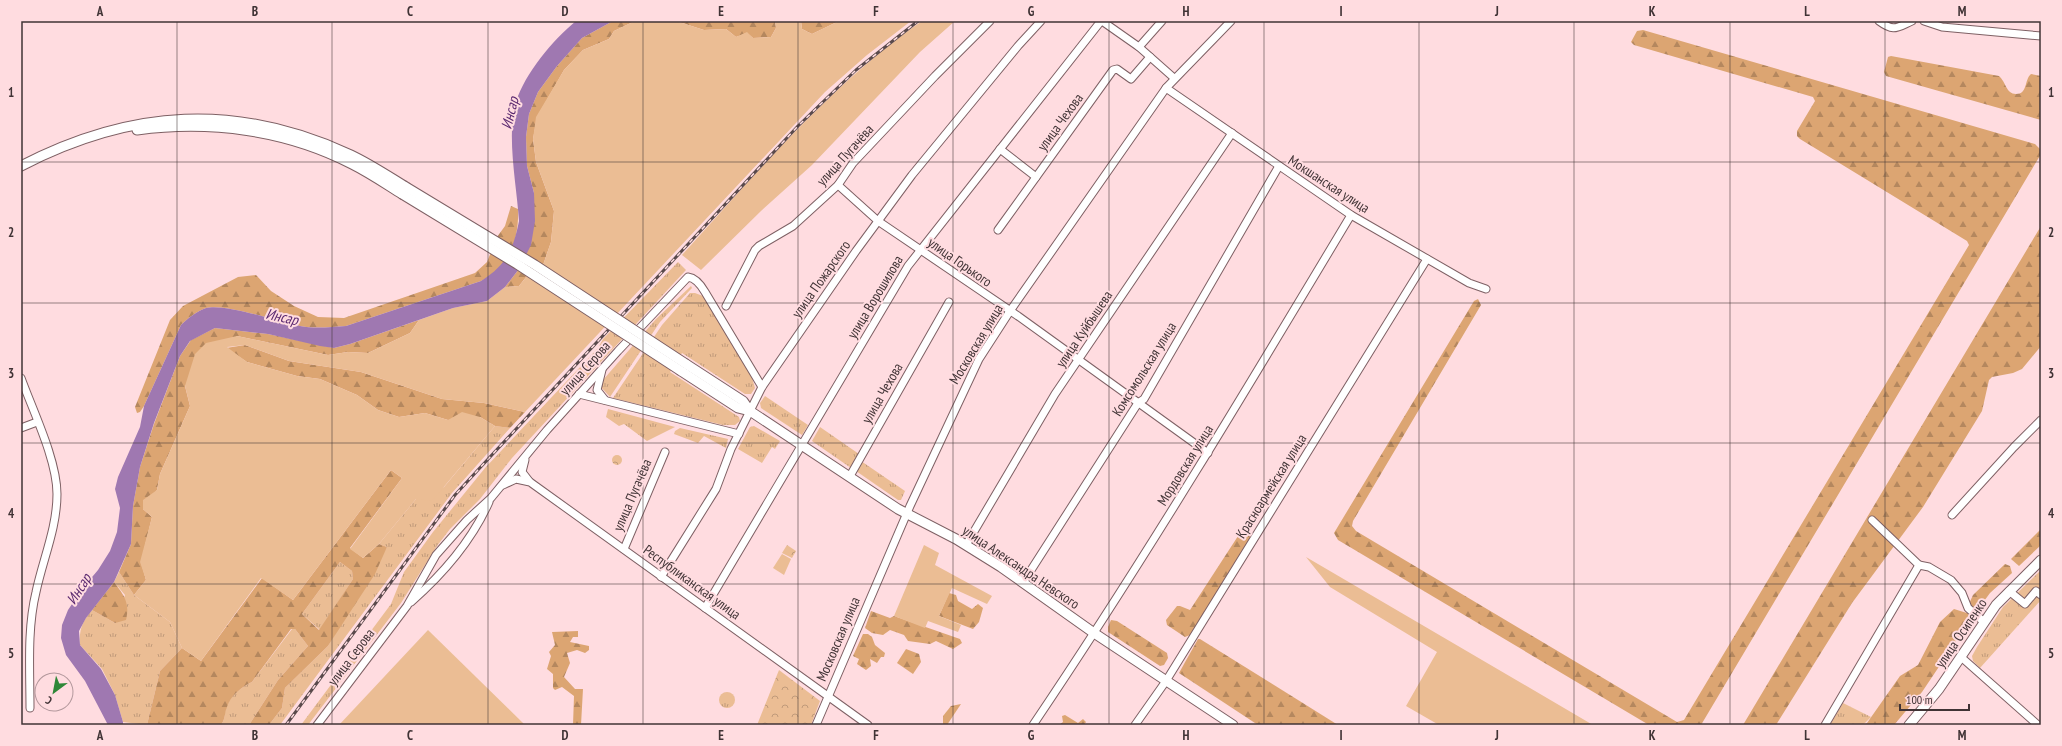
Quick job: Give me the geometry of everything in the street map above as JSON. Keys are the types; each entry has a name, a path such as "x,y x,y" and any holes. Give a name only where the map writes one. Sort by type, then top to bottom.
{"main road":[{"path":"21,166 51,151 83,138 127,126 163,120 211,119 260,125 309,138 352,156 404,190"},
{"path":"21,172 69,150 116,134 163,127 225,127 271,135 307,145 352,164 404,190"},
{"name":"улица Александра Невского","path":"404,190 517,264 684,367 738,408 750,411 802,444 907,515 966,545 1024,581 1094,633 1234,725"},
{"name":"улица Осипенко","path":"1909,725 1939,689 1984,622 2009,591 2041,560"}],"street":[{"name":"улица Пугачёва","path":"726,306 754,250 794,226 838,185 853,163 990,21"},
{"name":"улица Пожарского","path":"661,577 716,489 731,449 762,387 912,175 1018,46 1041,21"},
{"path":"1102,21 1139,47 1174,78"},
{"name":"улица Ворошилова","path":"705,608 908,266 1102,21"},
{"path":"1139,47 1162,21"},
{"name":"Московская улица","path":"816,725 907,515 966,384 983,353 1166,88 1174,78 1231,21"},
{"path":"1879,21 1890,28 1895,29 1912,21"},
{"path":"1924,21 1942,27 2041,36"},
{"name":"улица Чехова","path":"998,230 1113,70 1117,70 1131,79 1150,57"},
{"name":"Мокшанская улица","path":"1166,88 1352,215 1469,283 1486,289"},
{"name":"улица Куйбышева","path":"966,545 1055,394 1232,133"},
{"path":"1000,149 1036,177"},
{"name":"Комсомольская улица","path":"1024,581 1138,403 1144,399 1279,166"},
{"name":"улица Горького","path":"838,185 878,221 1010,312 1208,453"},
{"name":"Мордовская улица","path":"1033,725 1094,633 1208,453 1352,215"},
{"name":"Красноармейская улица","path":"1135,725 1166,681 1427,258"},
{"name":"улица Серова","path":"407,606 445,570 472,533 491,498 526,455 603,367 688,277 700,284 762,387"},
{"name":"улица Чехова","path":"850,476 949,302"},
{"path":"603,367 597,390 602,398 608,402"},
{"path":"21,378 50,455 57,493 56,517 35,593 32,627 30,708"},
{"path":"580,394 739,434"},
{"path":"569,405 582,399 594,398"},
{"path":"1952,515 2014,447 2041,420"},
{"path":"21,428 37,422"},
{"name":"улица Пугачёва","path":"624,549 665,452"},
{"path":"526,455 522,472 530,482"},
{"path":"497,490 508,482 516,479 530,482"},
{"name":"Республиканская улица","path":"530,482 868,725"},
{"name":"улица Серова","path":"317,725 407,606 436,555 467,520 491,498"},
{"path":"1872,520 1919,565 1929,567 1951,580 1962,593 1968,608 1984,622"},
{"path":"436,555 433,564 435,568 445,570"},
{"path":"1825,725 1919,565"},
{"path":"2009,591 2025,604 2036,591 2041,595"},
{"path":"1961,657 2038,725"}],"green space":[{"path":"613,21 635,21 614,31 609,39 583,50 564,70 537,117 533,139 536,162 554,211 551,242 542,268 530,272 519,286 505,287 519,269 534,193 527,166 526,137 529,114 538,92 557,66 582,38"},
{"path":"635,21 676,21 704,30 726,29 736,37 747,32 753,38 771,37 776,28 775,21 801,21 802,29 812,34 839,21 911,21 867,55 825,92 525,412 484,403 442,399 361,372 289,361 245,345 227,347 247,362 297,376 320,379 357,395 378,410 399,417 425,413 448,420 462,412 480,417 495,426 432,501 416,499 379,544 363,558 350,549 402,478 391,470 293,600 261,578 201,661 182,648 170,622 134,595 146,580 140,562 152,517 143,509 143,500 157,490 160,474 190,406 185,386 195,354 206,343 237,336 328,355 348,352 368,353 410,333 419,320 453,308 487,301 505,287 519,286 531,271 542,268 551,242 554,211 536,162 533,139 536,117 564,70 583,50 609,39 614,31"},
{"path":"676,21 775,21 776,28 771,37 753,38 747,33 736,37 726,29 704,30"},
{"path":"801,21 839,21 812,34 802,29"},
{"path":"922,21 955,21 920,52 812,165 761,211 701,270 682,255 766,162 826,101 857,72"},
{"path":"1643,30 2035,144 2041,150 2041,154 1701,725 1649,725 1338,540 1334,533 1474,301 1478,299 1481,305 1353,521 1352,526 1356,531 1677,722 1684,720 1969,245 1967,241 1800,139 1797,136 1797,131 1815,101 1813,97 1634,45 1631,42 1637,31"},
{"path":"1891,56 1999,76 2008,90 2016,94 2022,92 2031,74 2041,76 2041,120 1886,76 1884,72 1888,57"},
{"path":"511,206 518,209 518,225 511,251 508,258 497,271 481,281 346,326 323,328 306,327 226,308 206,308 199,311 181,325 144,406 140,412 137,413 135,407 170,320 183,306 238,277 256,275 271,291 294,306 318,317 344,318 475,273 487,262 497,237 505,226"},
{"path":"2041,226 2041,346 2022,369 2013,373 1992,377 1989,380 1982,411 1923,507 1852,603 1776,725 1743,725"},
{"path":"678,262 686,270 512,458 480,499 450,529 437,546 401,603 308,725 301,725 391,604 404,572 433,532 485,468 598,348 603,339"},
{"path":"691,286 692,288 660,322 610,397 600,386 603,380 656,319"},
{"path":"690,293 703,296 751,374 755,388 751,394 745,394 682,353 670,372 739,417 740,421 735,425 723,425 613,398 662,325"},
{"path":"419,320 410,333 368,353 348,352 328,355 237,336 185,386 190,406 160,474 157,490 143,509 152,517 141,562 146,580 134,595 119,572 131,544 133,506 140,467 154,424 180,356 191,340 215,328 268,334 334,348 350,344"},
{"path":"245,345 289,361 361,372 442,399 484,403 525,412 510,428 495,426 480,417 448,420 425,413 399,417 378,410 357,395 320,379 297,376 247,362 226,348"},
{"path":"765,396 808,425 802,435 761,408 760,403"},
{"path":"608,409 675,427 647,441 624,424 619,426 606,417"},
{"path":"495,426 510,428 452,493 280,725 269,725 282,708 285,688 328,646 387,547 379,544 416,499 444,487"},
{"path":"754,426 780,441 775,449 772,447 762,463 738,449 750,427"},
{"path":"820,427 859,454 851,468 812,441"},
{"path":"680,428 728,439 726,448 704,436 698,443 674,434 675,431"},
{"path":"615,455 619,455 621,456 621,464 615,465 612,462 612,458"},
{"path":"861,461 905,491 901,500 898,500 856,471"},
{"path":"391,470 402,478 350,548 363,558 379,544 387,547 375,574 328,646 285,688 282,708 269,725 249,725 278,680 308,646 295,629 291,629 252,682 234,695 227,707 224,720 221,725 147,725 160,671 182,648 201,661 262,578 293,600","holes":["340,562 352,571 353,579 319,630 302,614"]},
{"path":"2041,529 2041,545 2019,566 2011,559"},
{"path":"1245,531 1251,534 1251,537 1190,635 1185,637 1167,625 1166,620 1177,606 1190,610 1240,533"},
{"path":"787,545 796,551 792,558 782,553"},
{"path":"924,545 939,553 935,565 992,596 987,604 952,588 939,616 961,625 958,632 928,621 925,628 894,616"},
{"path":"782,554 791,559 784,575 773,568"},
{"path":"1306,557 1593,725 1439,725 1406,706 1437,652 1330,587"},
{"path":"340,562 352,571 353,579 320,630 302,614"},
{"path":"2005,564 2010,566 2012,573 1990,593 1976,612 1968,606 1973,595"},
{"path":"2041,570 2041,600 1980,668 1973,661 1972,656 1977,647 2003,607"},
{"path":"119,572 134,595 170,622 182,648 160,671 147,725 123,722 115,695 102,669 80,645 82,626 92,610 115,623 125,595 114,582"},
{"path":"114,582 127,604 126,620 115,623 92,610"},
{"path":"949,593 956,595 958,601 972,609 978,604 983,608 979,622 973,629 939,616"},
{"path":"1954,609 1970,614 1971,619 1922,692 1894,725 1863,725 1867,723 1900,676 1918,665 1940,622"},
{"path":"871,611 890,618 894,616 960,639 962,643 953,649 936,641 930,644 908,641 904,635 890,630 883,635 872,633 865,628"},
{"path":"1111,620 1117,621 1167,653 1168,658 1164,665 1160,666 1108,632 1108,627"},
{"path":"292,629 295,629 308,646 278,680 249,725 221,725 223,723 226,707 230,699 252,682"},
{"path":"428,630 525,725 339,725"},
{"path":"578,631 578,637 573,637 570,642 589,646 589,650 585,653 577,650 567,653 570,663 564,677 575,689 583,689 581,725 573,725 574,696 562,687 555,690 553,688 553,674 547,669 551,656 549,652 555,645 552,632"},
{"path":"863,634 868,634 872,637 875,645 885,653 884,657 881,657 877,663 870,659 871,666 866,670 857,664 859,659 853,656"},
{"path":"1198,639 1338,725 1258,725 1179,673"},
{"path":"906,649 919,654 921,662 913,674 897,663"},
{"path":"779,670 820,701 811,725 757,725"},
{"path":"727,692 733,694 735,700 733,706 727,708 721,706 719,700 721,694"},
{"path":"1843,703 1871,717 1863,725 1830,725"},
{"path":"961,704 947,725 943,725 943,716 951,706"},
{"path":"1065,715 1078,723 1083,719 1086,722 1084,725 1059,725 1063,722 1062,716"}],"shaded area":[{"path":"576,21 613,21 582,38 557,66 538,92 529,114 526,137 527,166 534,193 535,221 531,245 519,269 505,287 487,301 453,308 350,344 334,348 268,334 215,328 190,341 180,356 154,423 140,467 133,506 131,544 114,582 86,618 79,631 80,645 101,669 115,695 123,725 108,725 85,681 66,655 61,638 62,625 68,610 82,589 98,570 110,551 117,532 120,508 115,489 118,477 140,427 144,406 181,325 199,311 206,308 215,307 239,310 306,327 323,328 346,326 481,281 490,275 502,263 511,249 519,221 512,145 513,115 516,102 526,80 549,47"}],"railway":[{"path":"286,725 455,495 798,126 856,70 918,21"}],"water label":[{"name":"Инсар","path":"510,113"},
{"name":"Инсар","path":"282,317"},
{"name":"Инсар","path":"79,589"}]}
